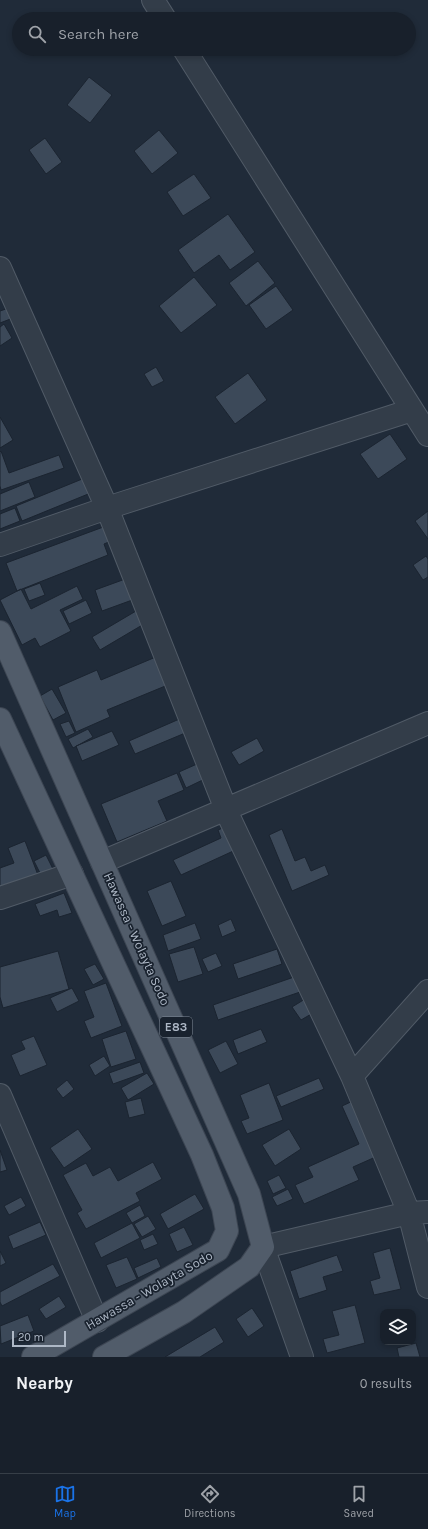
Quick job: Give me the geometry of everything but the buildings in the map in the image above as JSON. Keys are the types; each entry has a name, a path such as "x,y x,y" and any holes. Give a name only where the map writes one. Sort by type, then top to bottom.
{"main road":[{"name":"Hawassa - Wolayta Sodo","path":"0,632 249,1194 263,1247"},
{"name":"E83","path":"0,719 202,1155 223,1208 227,1231"},
{"path":"72,874 102,862"},
{"name":"Hawassa - Wolayta Sodo","path":"33,1357 218,1250 227,1231"},
{"path":"104,1357 184,1312 249,1267 263,1247 227,1231"}],"street":[{"path":"153,0 161,12"},
{"path":"188,56 428,435"},
{"path":"0,268 106,508 226,809 418,1212 428,1287"},
{"path":"0,545 106,508 412,410"},
{"path":"102,862 428,723"},
{"path":"0,898 72,874"},
{"path":"352,1076 428,991"},
{"path":"0,1095 97,1321"},
{"path":"302,1357 263,1247 418,1212"}]}
